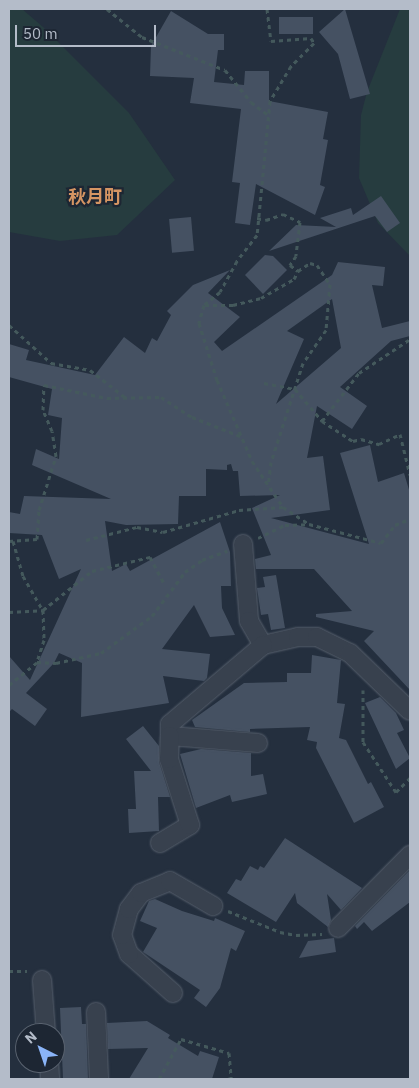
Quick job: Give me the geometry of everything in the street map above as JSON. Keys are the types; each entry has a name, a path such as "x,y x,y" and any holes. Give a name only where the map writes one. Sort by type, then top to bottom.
{"street":[{"path":"243,544 249,621 263,645"},
{"path":"160,843 190,825 169,759 170,724 263,645 298,637 317,637 350,653 410,710"},
{"path":"170,736 258,743"},
{"path":"338,928 410,856"},
{"path":"173,993 129,954 122,935 129,909 141,893 170,881 213,906"},
{"path":"42,980 45,1023"},
{"path":"96,1012 99,1079"}],"path":[{"path":"107,9 142,37 225,70 251,102 268,115"},
{"path":"267,9 271,41 311,38 314,43 291,66 270,101 258,232 252,243 237,261 220,292 204,305 199,323 217,380 240,436 268,486 283,507 308,524"},
{"path":"258,218 266,220 283,214 300,222 296,256 290,265 298,271"},
{"path":"204,305 232,306 261,298 294,279 298,271 310,263 318,265 330,288 327,298 326,330 303,363 271,462 268,486"},
{"path":"9,325 51,363 90,370 126,398"},
{"path":"322,421 359,373 410,339"},
{"path":"264,383 295,389 322,421 353,441 361,439 379,444 400,434 410,475"},
{"path":"9,685 37,662 44,640 43,610 23,576 11,541 38,539 39,510 56,456 52,431 43,410 44,385 107,398 161,396 192,417 240,436"},
{"path":"86,540 137,527 163,532 240,510 283,507"},
{"path":"37,662 56,663 101,653 152,616 185,572 202,560 285,525 308,524 381,543 395,525 410,519"},
{"path":"9,612 43,610 92,571 150,556 165,585"},
{"path":"362,695 363,742 396,792 410,778"},
{"path":"213,906 296,935 318,936 338,928"},
{"path":"159,1079 181,1040 229,1054 231,1078 228,1079"}],"green space":[{"path":"9,9 22,9 43,27 129,113 175,180 117,235 60,241 9,232"},
{"path":"400,9 410,9 410,256 378,223 359,178 361,115 367,92"}],"building":[{"path":"345,9 370,94 350,99 338,54 319,32"},
{"path":"171,11 208,34 224,34 224,50 218,50 214,82 244,85 245,71 269,71 269,101 328,112 323,139 328,140 320,185 325,187 315,215 256,184 250,225 235,223 240,183 232,182 241,109 190,103 194,78 150,76 151,46"},
{"path":"279,17 313,17 313,34 279,34"},
{"path":"381,196 400,223 387,232 375,216 269,251 296,225 336,227 320,218 351,208 353,215"},
{"path":"191,217 194,251 172,253 169,219"},
{"path":"265,255 273,256 287,270 263,294 245,275"},
{"path":"338,262 385,267 383,286 372,285 382,328 410,321 410,336 391,341 340,387 367,406 352,429 317,406 307,458 323,456 330,510 271,518 369,544 340,453 370,445 378,482 404,473 410,493 410,690 364,641 374,631 316,617 316,614 352,611 314,569 256,569 255,559 271,555 252,508 280,495 240,496 238,471 233,471 231,464 227,465 227,470 206,469 206,496 179,496 178,524 126,525 105,521 112,571 126,564 130,571 220,522 230,552 231,586 221,586 222,608 235,635 210,637 194,605 162,649 210,654 207,678 204,681 163,676 169,703 81,717 82,663 59,653 54,663 26,693 47,709 35,726 12,709 9,712 9,656 30,680 81,569 59,579 42,535 9,533 9,512 20,514 24,496 111,499 32,465 36,449 59,459 62,418 48,415 52,389 9,377 9,344 29,350 26,360 95,375 124,337 145,353 152,338 157,341 171,315 167,311 193,285 230,270 208,293 240,317 214,342 222,351 332,275","holes":["332,299 341,348 276,404 304,339 287,331"]},
{"path":"276,575 285,628 271,630 268,614 261,615 257,588 265,587 263,577"},
{"path":"312,655 341,660 337,703 345,704 339,738 346,740 368,784 371,782 384,807 354,823 316,748 317,742 307,740 310,727 250,729 250,732 195,727 192,720 244,683 287,682 287,673 311,673"},
{"path":"380,697 396,713 404,730 397,733 410,758 396,769 365,703"},
{"path":"143,726 159,746 159,762 170,797 158,797 159,831 129,833 128,809 136,809 134,771 151,771 126,739"},
{"path":"201,749 251,753 251,776 263,774 267,794 232,802 230,795 196,808 180,754"},
{"path":"285,838 362,888 341,910 327,894 331,920 328,927 297,903 295,893 276,922 227,893 236,879 241,881 250,866 258,870 260,866 264,868"},
{"path":"410,870 410,902 372,931 364,922 357,929 355,926"},
{"path":"155,899 182,911 214,921 215,918 245,931 236,951 231,948 220,988 206,1007 194,998 200,990 143,952 157,928 140,921 149,901"},
{"path":"334,938 336,952 299,958 308,941"},
{"path":"81,1007 82,1024 86,1024 88,1079 63,1079 63,1073 65,1073 65,1023 61,1023 60,1008"},
{"path":"147,1021 170,1035 168,1038 198,1056 200,1051 219,1057 212,1079 129,1079 148,1048 108,1049 107,1023"}],"district":[{"name":"秋月町","path":"95,197"}]}
